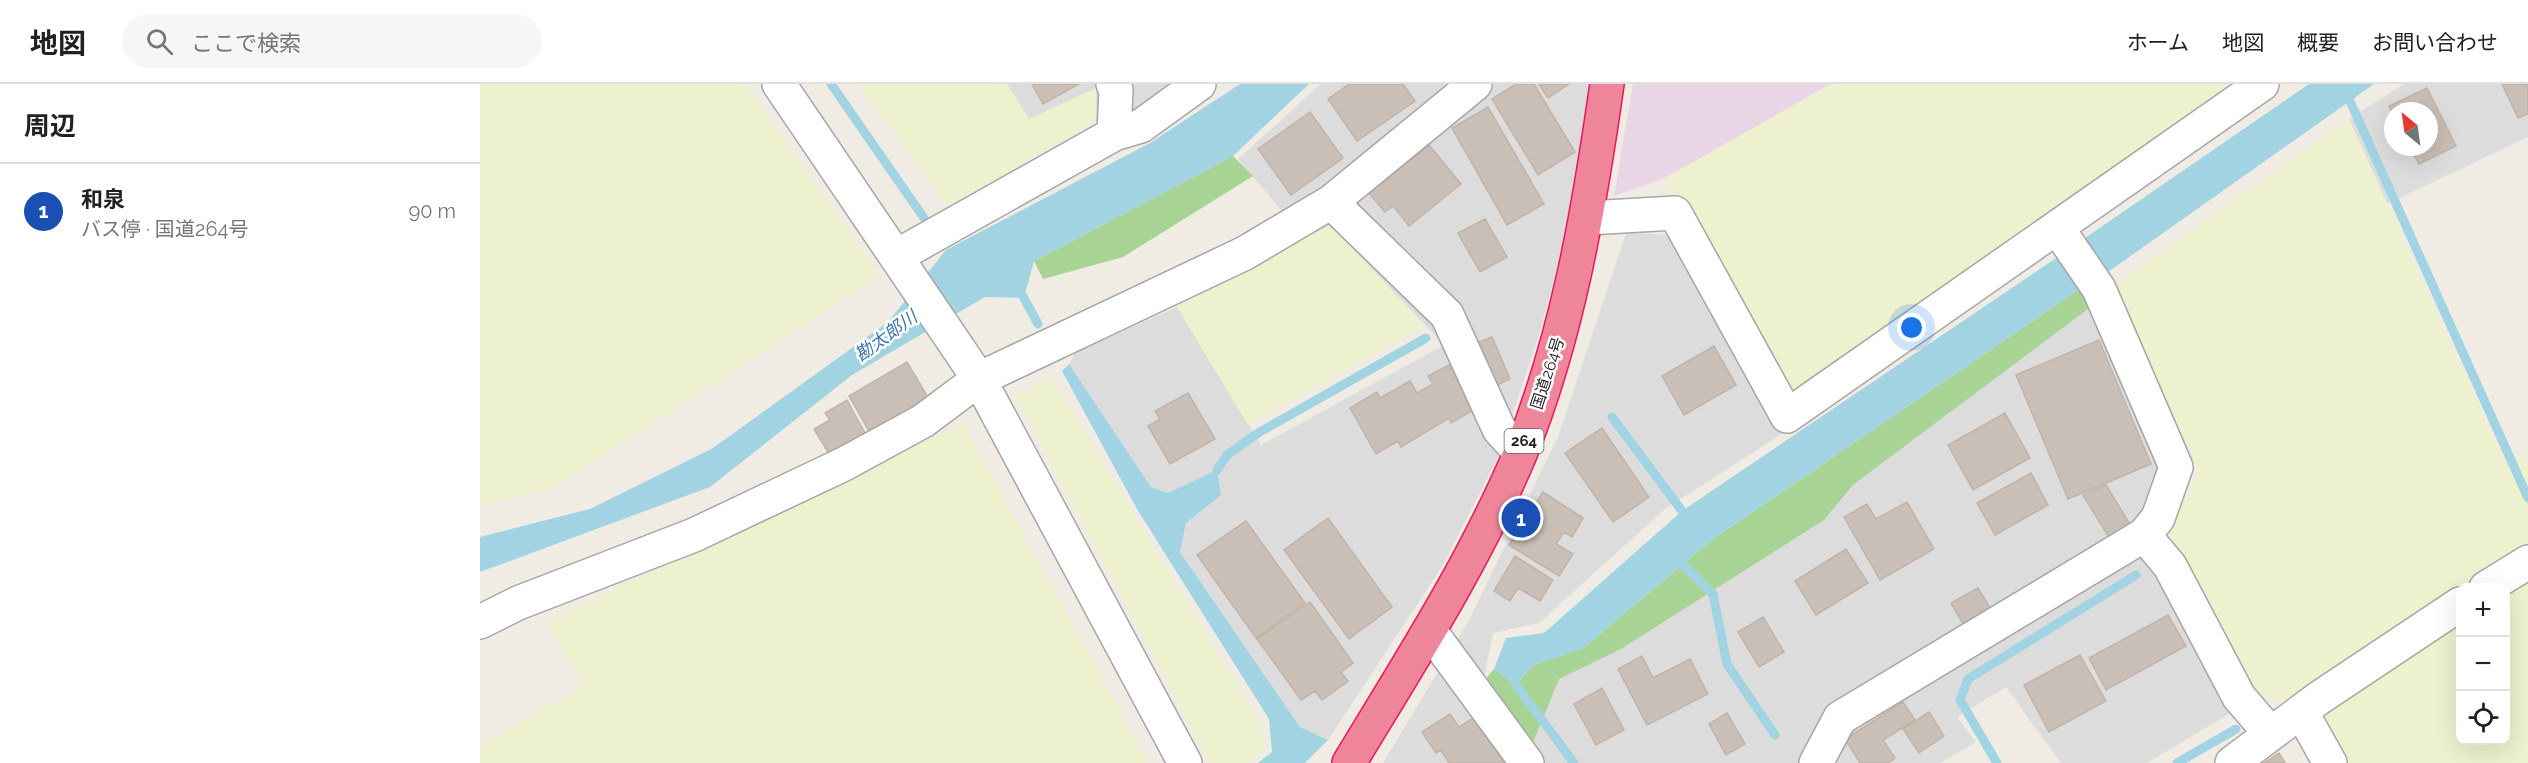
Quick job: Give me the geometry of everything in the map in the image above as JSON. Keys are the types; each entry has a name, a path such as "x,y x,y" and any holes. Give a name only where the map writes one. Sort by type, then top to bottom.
{"highway":[{"name":"国道264号","path":"1349,763 1430,631 1482,538 1520,452 1560,336 1588,218 1607,84"}],"street":[{"path":"779,84 953,337 979,379 1185,763"},
{"path":"1113,84 1116,90 1114,134"},
{"path":"903,264 1114,134 1141,126 1199,84"},
{"path":"480,622 518,603 694,536 844,464 923,421 979,379 1245,253 1331,202 1475,84"},
{"path":"1588,218 1675,213 1787,416 2058,229 2262,84"},
{"path":"1331,202 1447,315 1499,429 1520,452"},
{"path":"1816,763 1840,718 2144,535 2158,518 2176,467 2099,289 2058,229"},
{"path":"2144,535 2170,566 2239,697 2270,733"},
{"path":"2494,583 2528,562"},
{"path":"2232,763 2270,733 2302,713 2319,698 2456,607"},
{"path":"1430,631 1527,763"},
{"path":"2302,713 2330,763"}],"shaded area":[{"path":"1007,84 1181,84 1142,112 1096,121 1096,88 1029,120"},
{"path":"1321,84 1589,84 1569,220 1539,335 1498,458 1441,568 1328,740 1300,727 1180,552 1186,523 1220,495 1217,471 1168,493 1151,487 1069,364 1076,352 1177,307 1261,445 1444,345 1330,225 1305,238 1238,159"},
{"path":"1633,84 1831,84 1665,178 1614,196"},
{"path":"2404,84 2528,84 2528,137 2387,204 2349,119"},
{"path":"1626,233 1676,235 1785,432 1665,509 1539,623 1493,633 1483,682 1533,742 1558,679 1621,649 1824,520 1853,485 2096,303 2166,467 2140,527 2232,712 2147,763 2061,763 2006,687 1957,717 1976,742 1940,763 1383,763 1468,622 1558,437"}],"green space":[{"path":"480,84 745,84 879,275 554,488 480,507"},
{"path":"859,84 1007,84 1029,119 1096,88 1096,121 947,206"},
{"path":"1831,84 2244,84 1794,400 1665,178"},
{"path":"2349,119 2506,465 2528,454 2528,763 2345,763 2307,689 2277,702 2250,686 2168,528 2200,473 2114,286"},
{"path":"1233,156 1253,176 1123,257 1043,279 1034,261"},
{"path":"1330,225 1425,325 1248,425 1177,307"},
{"path":"2078,290 2096,303 1853,485 1824,520 1621,649 1559,679 1533,743 1483,682 1494,669 1516,685 1533,665 1582,649 1713,539"},
{"path":"1051,378 1260,723 1265,748 1248,763 1211,763 1016,397"},
{"path":"963,424 1148,763 480,763 480,746 585,685 545,623"}],"water":[{"name":"勘太郎川","path":"1240,84 1309,84 1233,156 1034,261 1024,298 985,297 852,375 710,487 480,572 480,537 590,509 713,448 888,322 946,250 1150,143"},
{"path":"2309,84 2374,84 2108,272 2092,258 2085,238"},
{"path":"2059,256 2072,273 2078,290 1713,539 1582,649 1533,665 1516,685 1494,669 1506,638 1544,633 1682,511"},
{"path":"1069,364 1151,487 1168,493 1217,470 1221,495 1186,523 1180,552 1300,727 1328,740 1305,763 1258,763 1272,752 1269,719 1137,509 1062,371"}],"building":[{"path":"1032,84 1079,84 1043,104"},
{"path":"1349,84 1403,84 1415,101 1357,141 1328,99"},
{"path":"1516,84 1534,84 1575,152 1538,175 1492,99"},
{"path":"1539,84 1569,84 1548,98"},
{"path":"2502,84 2528,84 2528,114 2518,118"},
{"path":"2427,88 2434,102 2397,102"},
{"path":"1488,107 1544,204 1507,225 1452,128"},
{"path":"2438,110 2456,146 2438,155"},
{"path":"1310,112 1343,158 1291,195 1258,149"},
{"path":"1429,145 1461,184 1409,226 1393,206 1385,212 1369,193"},
{"path":"2415,156 2435,156 2419,164"},
{"path":"1485,219 1507,257 1480,272 1458,233"},
{"path":"1492,337 1510,379 1493,387 1474,344"},
{"path":"2099,340 2151,464 2068,499 2016,375"},
{"path":"1714,346 1736,385 1684,415 1662,376"},
{"path":"907,362 929,399 870,433 849,396"},
{"path":"1449,365 1475,409 1451,423 1449,418 1401,447 1398,441 1376,454 1350,408 1377,392 1380,398 1410,381 1417,393 1433,384 1428,376"},
{"path":"1188,393 1215,439 1170,464 1148,426 1160,419 1155,411"},
{"path":"847,400 865,433 829,454 814,429 830,420 825,413"},
{"path":"2005,413 2030,458 1973,490 1948,445"},
{"path":"1602,428 1649,497 1613,522 1565,453"},
{"path":"2031,473 2048,505 1995,535 1977,503"},
{"path":"2106,485 2131,526 2110,539 2083,495"},
{"path":"1543,492 1583,518 1572,537 1564,532 1556,544 1573,554 1559,576 1509,545"},
{"path":"1907,502 1934,549 1880,580 1844,517 1867,504 1876,519"},
{"path":"1328,518 1392,607 1349,639 1284,550"},
{"path":"1246,521 1305,603 1256,638 1197,555"},
{"path":"1846,549 1868,583 1816,615 1795,581"},
{"path":"1515,556 1553,580 1540,601 1518,588 1510,601 1494,591"},
{"path":"1978,588 1990,608 1963,624 1951,603"},
{"path":"1310,602 1353,663 1341,672 1348,681 1322,700 1315,691 1301,700 1257,639"},
{"path":"2168,615 2186,646 2106,690 2089,658"},
{"path":"1763,617 1784,652 1759,667 1738,632"},
{"path":"2080,655 2106,701 2049,732 2024,685"},
{"path":"1642,656 1653,678 1690,659 1708,694 1647,725 1618,669"},
{"path":"1602,688 1624,730 1596,745 1574,704"},
{"path":"1903,702 1915,720 1883,740 1895,758 1888,763 1860,763 1845,739"},
{"path":"1929,712 1944,736 1919,753 1903,729"},
{"path":"1727,713 1745,744 1726,755 1709,724"},
{"path":"1450,714 1459,727 1475,717 1504,763 1449,763 1441,750 1436,753 1422,732"},
{"path":"2279,753 2285,763 2264,763"}],"waterway":[{"path":"831,84 924,218"},
{"path":"2350,101 2528,498"},
{"path":"1019,289 1038,324"},
{"path":"1217,470 1227,455 1258,433 1426,338"},
{"path":"1612,417 1682,511"},
{"path":"1683,565 1713,594 1727,664 1775,735"},
{"path":"1997,763 1960,700 1968,679 2136,575"},
{"path":"1516,685 1574,763"},
{"path":"2177,763 2236,729"}],"place":[{"name":"和泉","path":"1521,518"}]}
